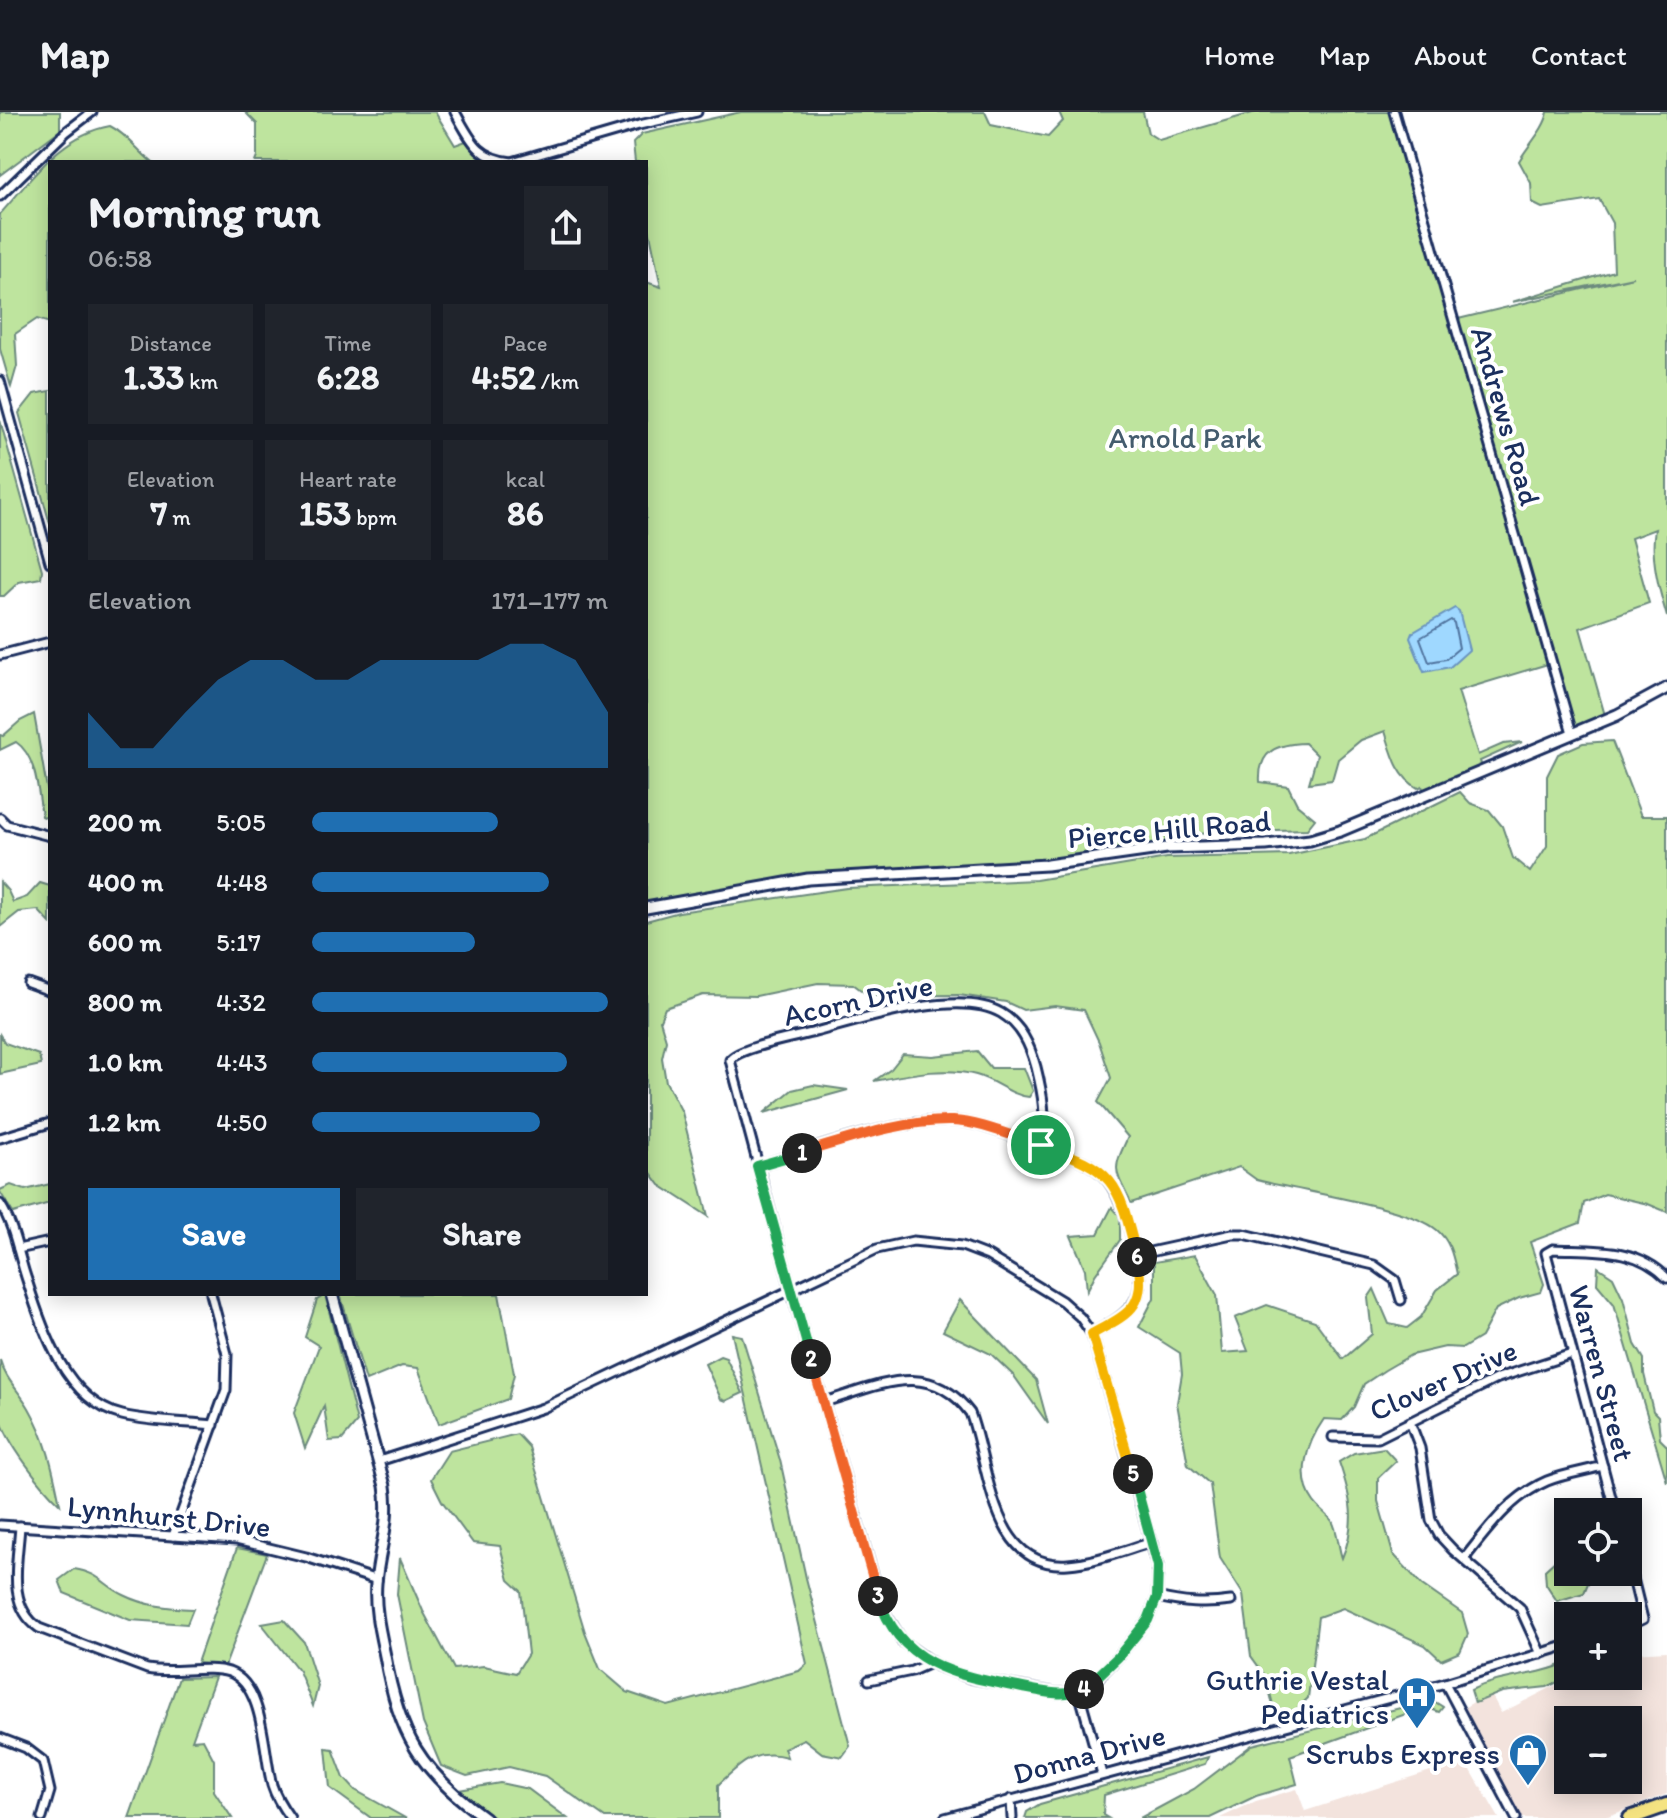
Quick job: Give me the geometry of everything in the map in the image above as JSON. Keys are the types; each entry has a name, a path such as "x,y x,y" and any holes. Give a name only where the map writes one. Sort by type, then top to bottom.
{"main road":[{"path":"1630,1818 1667,1805"}],"street":[{"path":"0,196 66,132 92,112"},
{"path":"455,112 481,152 497,160"},
{"path":"519,160 639,125 697,112"},
{"name":"Andrews Road","path":"1394,112 1572,733"},
{"path":"0,381 48,555"},
{"path":"0,655 48,643"},
{"name":"Pierce Hill Road","path":"648,908 808,879 1047,865 1167,848 1266,845 1310,840 1340,831 1617,715 1667,688"},
{"path":"0,818 7,825 48,835"},
{"path":"28,983 48,990"},
{"name":"Acorn Drive","path":"757,1166 730,1063 733,1055 888,1013 940,1005 990,1008 1014,1023 1030,1047 1046,1110 1041,1145"},
{"path":"379,1461 543,1408 791,1289 877,1249 913,1241 939,1242 988,1256 1062,1301 1080,1317 1092,1334 1158,1566 1157,1597 1148,1620 1118,1657 1088,1688 1079,1692 1044,1691 970,1678 930,1663 903,1642 883,1610 791,1289 757,1166 913,1124 954,1121 1079,1157 1104,1173 1113,1184 1124,1209 1141,1280 1137,1299 1131,1309 1092,1334"},
{"path":"0,1138 48,1124"},
{"path":"0,1204 10,1222 37,1310 62,1364 90,1399 105,1409 123,1415 214,1425"},
{"path":"1136,1255 1244,1234 1374,1265 1395,1280 1401,1300"},
{"path":"18,1249 48,1242"},
{"name":"Warren Street","path":"1611,1498 1546,1253 1551,1249 1635,1255 1652,1264 1667,1278"},
{"path":"173,1536 226,1390 228,1376 224,1336 212,1296"},
{"path":"333,1296 388,1504 387,1529 377,1580 377,1614 397,1713 430,1771 448,1790 485,1818"},
{"name":"Clover Drive","path":"1333,1437 1378,1438 1498,1378 1572,1354"},
{"path":"824,1402 903,1380 921,1379 944,1388 960,1400 970,1413 1007,1535 1036,1560 1067,1564 1152,1542"},
{"path":"1410,1422 1424,1460 1431,1520 1439,1535 1520,1608 1541,1654"},
{"path":"1464,1559 1509,1505 1528,1491 1549,1480 1603,1466"},
{"name":"Lynnhurst Drive","path":"0,1525 257,1544 377,1580"},
{"path":"20,1526 17,1597 29,1622 147,1669 226,1672 238,1677 249,1688 256,1704 272,1784 279,1803 290,1818"},
{"path":"1157,1597 1190,1604 1231,1601"},
{"name":"Donna Drive","path":"945,1818 1445,1683 1554,1650"},
{"path":"869,1680 912,1671 930,1663"},
{"path":"1445,1683 1516,1818"},
{"path":"1079,1692 1102,1774"},
{"path":"0,1738 38,1754 43,1761 50,1791 42,1818"},
{"path":"1011,1799 1012,1818"}],"shaded area":[{"path":"1667,1651 1667,1794 1603,1818 1522,1818 1462,1709 1490,1692 1501,1713 1554,1686 1554,1690 1642,1690 1642,1652"},
{"path":"1465,1760 1499,1818 1220,1818 1256,1801 1297,1789 1305,1811"}],"green space":[{"path":"0,112 60,112 60,130 0,175"},
{"path":"245,112 435,112 455,145 466,141 482,160 256,160 257,124"},
{"name":"Arnold Park","path":"741,112 985,112 991,125 1048,137 1063,121 1059,112 1143,112 1148,133 1159,140 1256,112 1394,112 1454,320 1633,277 1512,302 1614,271 1612,223 1599,199 1542,208 1532,203 1531,183 1519,161 1540,131 1548,112 1667,112 1667,617 1654,562 1655,529 1631,538 1649,603 1580,628 1606,719 1572,733 1551,663 1458,691 1478,755 1503,744 1522,742 1480,761 1483,770 1425,794 1422,786 1418,788 1400,771 1385,731 1361,740 1338,759 1332,780 1309,783 1317,755 1305,743 1278,747 1262,763 1260,782 1288,786 1297,804 1315,819 1307,829 1214,832 1166,839 1167,848 1047,865 837,876 648,908 648,283 661,287 648,224 648,160 635,160 633,143 642,134"},
{"path":"110,126 150,160 49,160 76,138"},
{"path":"48,161 48,322 37,319 15,334 17,366 11,387 0,349 0,214"},
{"path":"48,391 48,517 19,413 34,394"},
{"path":"0,420 42,570 41,578 19,582 4,596 0,596"},
{"path":"34,714 48,794 48,819 42,816 35,775 23,748 16,742 0,750 0,735 3,736"},
{"path":"1612,741 1641,816 1667,816 1667,1212 1605,1194 1584,1203 1580,1223 1530,1242 1544,1284 1541,1292 1496,1309 1481,1337 1463,1348 1445,1347 1411,1355 1364,1384 1354,1407 1342,1420 1324,1419 1306,1459 1308,1492 1332,1521 1342,1558 1350,1533 1351,1510 1339,1462 1354,1453 1384,1448 1396,1461 1378,1478 1378,1501 1393,1554 1422,1585 1462,1613 1468,1634 1460,1652 1441,1660 1425,1645 1343,1608 1318,1617 1308,1698 1295,1711 1274,1709 1266,1677 1251,1656 1243,1594 1220,1558 1210,1484 1188,1465 1177,1403 1182,1374 1180,1353 1139,1327 1154,1298 1154,1262 1195,1255 1217,1295 1222,1353 1248,1351 1235,1318 1267,1305 1315,1321 1343,1359 1372,1334 1368,1298 1374,1289 1389,1324 1407,1328 1421,1317 1437,1290 1457,1274 1451,1250 1437,1230 1404,1214 1257,1180 1239,1167 1131,1203 1117,1170 1128,1137 1098,1102 1111,1078 1084,1010 1055,1006 1023,1010 1006,1002 959,995 869,996 853,984 818,983 756,996 703,995 665,1008 660,1020 666,1040 662,1058 666,1082 682,1112 708,1216 660,1185 648,1169 648,920 679,912 847,888 1036,880 1167,858 1289,855 1365,839 1460,792 1470,803 1489,810 1502,826 1513,858 1530,872 1547,846 1547,776 1558,754 1583,743"},
{"path":"0,882 13,902 27,897 40,883 48,885 48,921 38,910 19,912 0,927"},
{"path":"0,1035 5,1043 39,1055 41,1065 0,1074"},
{"path":"977,1051 991,1068 1024,1068 1033,1091 1029,1097 964,1072 925,1072 874,1081 891,1069 903,1054 933,1056"},
{"path":"813,1085 848,1090 764,1113 792,1090"},
{"path":"48,1184 48,1204 13,1213 0,1190 11,1185 25,1190"},
{"path":"1112,1207 1120,1216 1120,1240 1087,1291 1085,1269 1071,1236 1098,1234"},
{"path":"1598,1267 1613,1277 1623,1298 1635,1344 1644,1359 1644,1374 1653,1411 1658,1416 1660,1439 1667,1446 1667,1482 1614,1304 1597,1284"},
{"path":"325,1296 357,1422 342,1440 329,1441 324,1406 305,1448 294,1413 319,1346 305,1337 317,1300"},
{"path":"341,1296 499,1296 514,1374 508,1399 439,1424 418,1368 402,1366 366,1381"},
{"path":"960,1300 1036,1380 1048,1424 1014,1376 991,1354 943,1331"},
{"path":"732,1334 742,1336 780,1460 806,1578 850,1746 842,1757 822,1753 804,1739 784,1748 787,1757 766,1755 749,1760 718,1785 718,1818 605,1818 545,1776 509,1767 467,1776 441,1766 423,1723 397,1594 400,1558 423,1611 454,1669 484,1666 516,1673 528,1654 521,1591 509,1580 500,1546 473,1543 442,1501 431,1479 449,1451 517,1434 529,1447 585,1632 600,1669 627,1692 668,1706 799,1671 807,1664"},
{"path":"720,1356 726,1358 743,1393 726,1401 721,1399 705,1364"},
{"path":"0,1360 5,1373 29,1408 45,1443 60,1504 25,1463 4,1427 0,1417"},
{"path":"237,1548 267,1554 225,1666 197,1663"},
{"path":"1554,1562 1554,1586 1587,1586 1584,1593 1557,1601 1546,1584 1545,1570"},
{"path":"74,1569 90,1573 132,1599 193,1609 187,1624 130,1620 64,1593 59,1580"},
{"path":"284,1620 304,1642 318,1686 313,1706 299,1671 262,1624"},
{"path":"1554,1668 1554,1684 1502,1692 1475,1703 1471,1690 1494,1681"},
{"path":"215,1677 192,1740 203,1739 214,1760 214,1791 232,1818 129,1818 179,1678"},
{"path":"1432,1700 1443,1707 1439,1712 1425,1707 1290,1756 1297,1784 1256,1796 1210,1818 1140,1818 1194,1789 1252,1745"},
{"path":"326,1748 333,1749 344,1778 355,1790 405,1818 371,1818 330,1788"},
{"path":"1208,1757 1205,1764 1104,1795 1103,1815 1108,1818 1025,1818 1027,1812 1040,1804"},
{"path":"500,1783 528,1789 567,1818 495,1818 459,1790"}],"water":[{"path":"1455,608 1459,611 1469,650 1450,667 1424,672 1410,638 1412,633"}],"place":[{"name":"Guthrie Vestal Pediatrics","path":"1417,1730"},
{"name":"Scrubs Express","path":"1528,1787"}],"route":[{"path":"954,1121 1041,1145 1079,1157 1104,1173 1113,1184 1124,1209 1141,1288 1131,1309 1092,1334 1152,1542 1159,1580 1157,1597 1148,1620 1088,1688 1069,1693 1031,1690 970,1678 937,1666 916,1654 891,1626 883,1610 864,1546 757,1166 913,1124 954,1121"}]}
